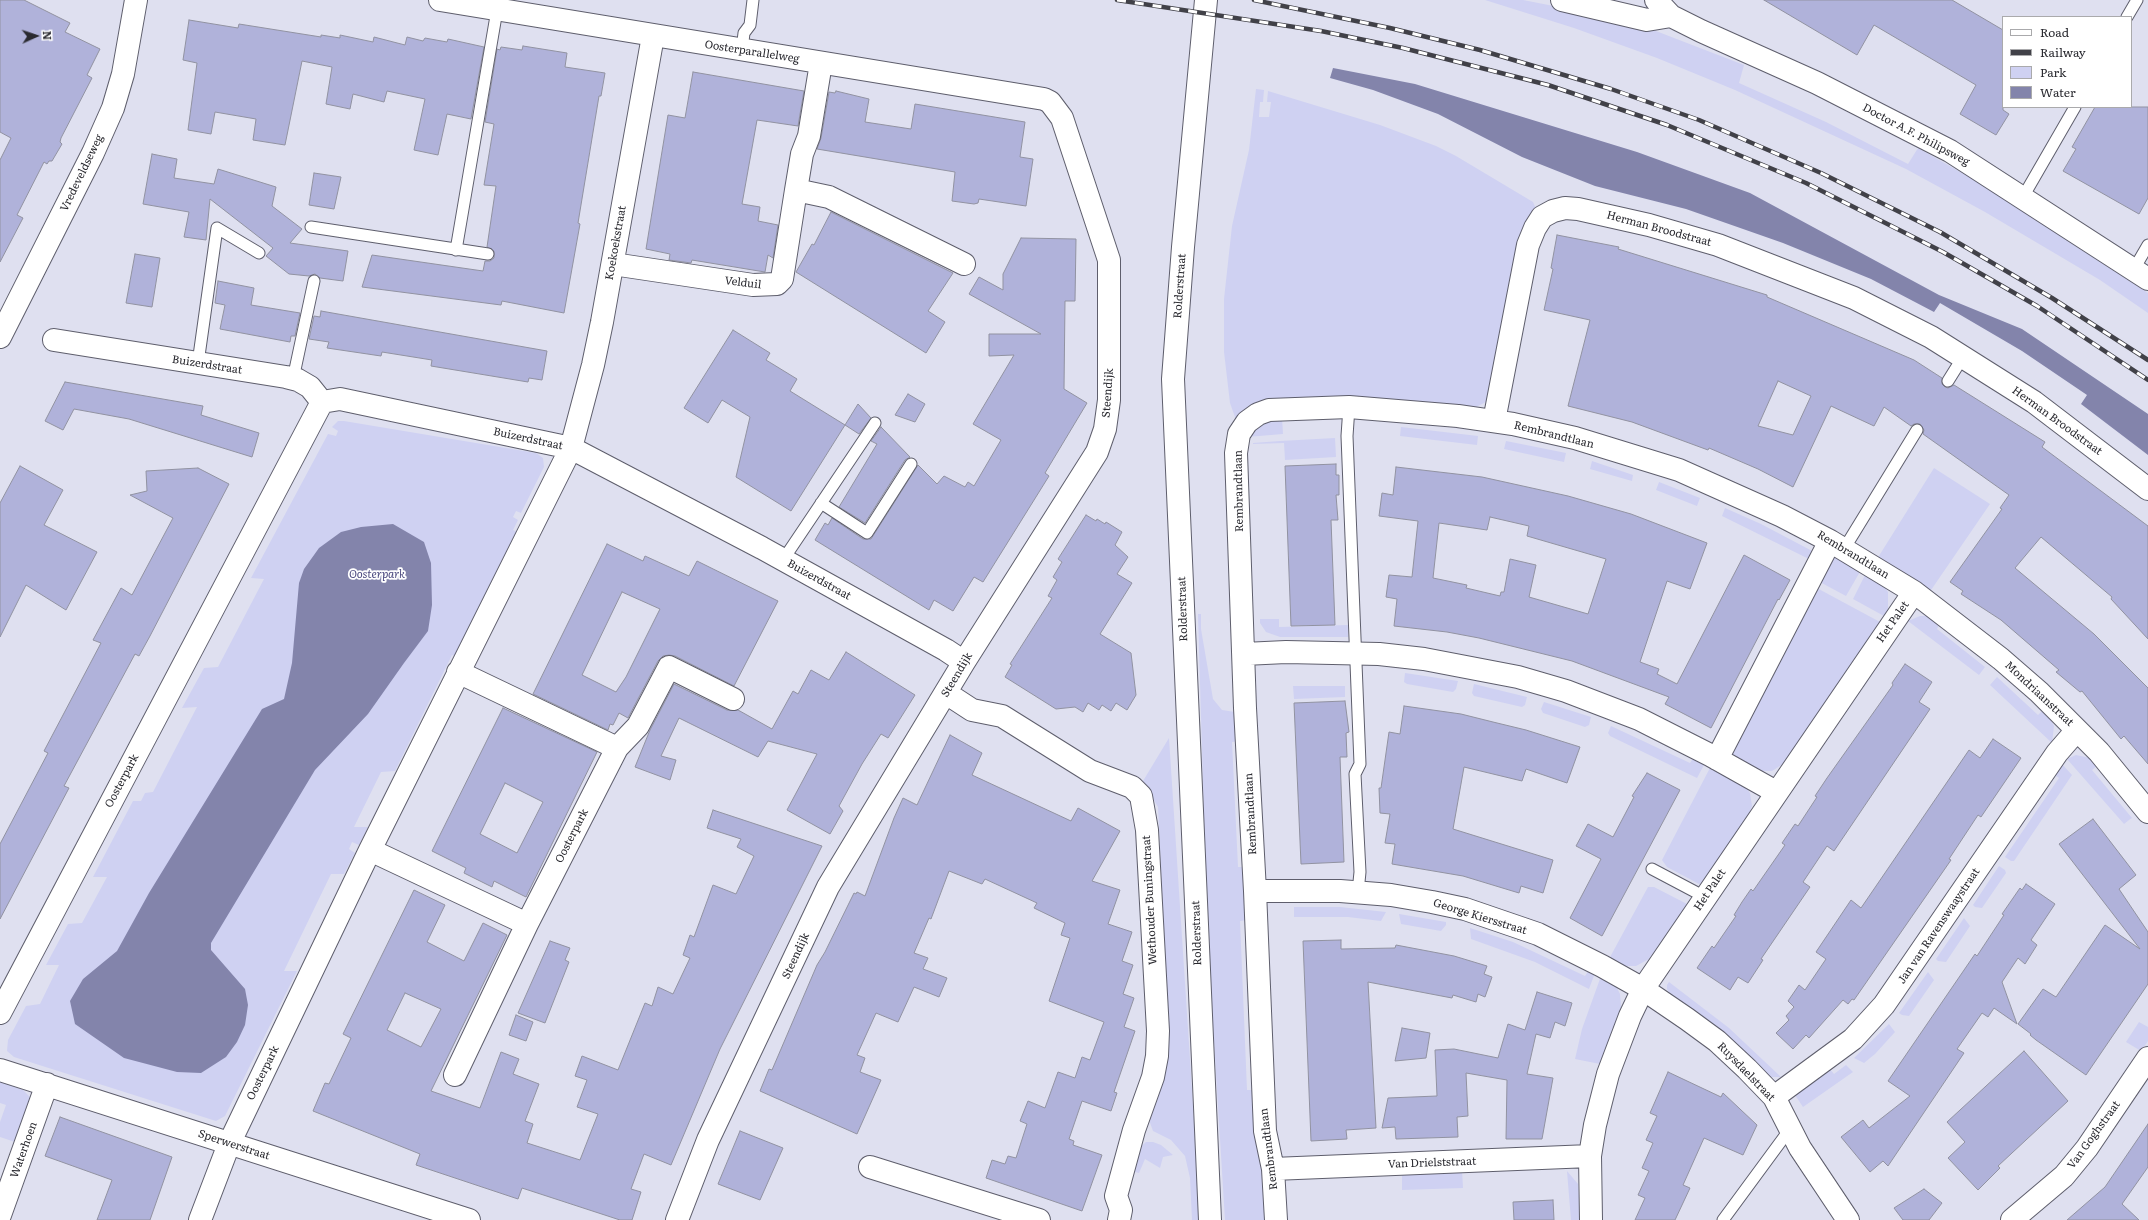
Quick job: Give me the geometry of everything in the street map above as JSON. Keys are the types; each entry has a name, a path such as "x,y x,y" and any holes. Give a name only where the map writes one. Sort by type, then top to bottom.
{"street":[{"name":"Vredeveldseweg","path":"2,329 93,153 113,108 123,74 136,0"},
{"name":"Oosterparallelweg","path":"440,0 653,36 1037,97 1050,102 1059,112"},
{"name":"Rolderstraat","path":"1206,0 1183,247 1173,379 1210,1220"},
{"path":"1562,0 1647,20 1673,8"},
{"name":"Doctor A.F. Philipsweg","path":"1656,0 1673,8 1701,31 1817,83 1950,151 2141,274"},
{"name":"Koekoekstraat","path":"571,448 593,365 613,264 653,36"},
{"name":"Velduil","path":"613,264 753,285 778,284 782,279 802,154 809,136 821,63"},
{"name":"Steendijk","path":"677,1220 708,1140 828,887 964,662 1096,452 1107,418 1109,400 1109,260 1059,112"},
{"path":"796,190 829,197 964,264"},
{"name":"Herman Broodstraat","path":"1494,421 1528,245 1534,228 1542,217 1553,211 1565,208 1578,209 1649,225 1718,245 1854,298 1922,332 2034,402 2148,489"},
{"name":"Buizerdstraat","path":"54,340 293,379 310,387 322,402 340,400 571,448 783,560 946,650 964,662"},
{"name":"Oosterpark","path":"0,1013 322,402"},
{"name":"Rembrandtlaan","path":"1276,1220 1273,1169 1265,1131 1256,891 1236,453 1239,434 1247,422 1258,414 1269,410 1349,407 1404,410 1494,421 1575,438 1678,470 1782,516 1837,545 1914,592"},
{"name":"Oosterpark","path":"200,1220 229,1144 370,850 571,448"},
{"path":"1717,759 1837,545"},
{"name":"Mondriaanstraat","path":"1914,592 2001,659 2039,692 2098,752 2148,812"},
{"name":"Het Palet","path":"1591,1220 1590,1156 1595,1125 1608,1074 1630,1016 1643,989 1776,792 1914,592"},
{"path":"1244,654 1286,652 1355,653 1424,659 1518,677 1566,691 1639,719 1717,759 1776,792"},
{"name":"Oosterpark","path":"455,1075 527,924 617,748 638,726 669,667 733,699"},
{"path":"458,672 617,748"},
{"name":"Wethouder Buningstraat","path":"946,693 972,710 1002,716 1090,771 1132,787 1141,796 1147,830 1158,1031 1157,1056 1153,1077 1134,1130 1116,1196 1121,1210 1119,1220"},
{"name":"Jan van Ravenswaaystraat","path":"1774,1097 1853,1038 1884,1006 2057,753 2077,730"},
{"path":"370,850 527,924"},
{"name":"George Kiersstraat","path":"1256,891 1358,892 1390,895 1432,902 1510,924 1564,946 1643,989"},
{"name":"Ruysdaelstraat","path":"1643,989 1717,1041 1774,1097 1800,1148 1848,1220"},
{"name":"Van Goghstraat","path":"2012,1220 2064,1176 2077,1160 2148,1058"},
{"name":"Sperwerstraat","path":"0,1070 469,1220"},
{"name":"Waterhoen","path":"0,1215 47,1084"},
{"name":"Van Drielststraat","path":"1273,1169 1590,1156"},
{"path":"870,1167 1039,1220"}],"lane":[{"path":"742,50 744,33 750,25 753,0"},
{"path":"2128,16 2137,0"},
{"path":"456,250 497,10"},
{"path":"2023,197 2074,108"},
{"path":"310,227 488,254"},
{"path":"198,363 217,228 259,253"},
{"path":"2141,274 2148,245"},
{"path":"293,379 314,281"},
{"path":"1948,381 1963,357"},
{"path":"1349,407 1347,436 1360,764 1355,774 1360,872 1358,892"},
{"path":"783,560 875,423"},
{"path":"1837,545 1917,430"},
{"path":"821,504 867,533 911,464"},
{"path":"1652,869 1705,897"},
{"path":"1723,1220 1790,1129"}],"green space":[{"path":"1485,0 1523,0 1630,21 1744,65 1739,83 1826,122 1908,164 1918,148 1969,177 2148,293 2148,313 2100,280 1985,212 1906,169 1735,90 1657,58 1574,28"},
{"path":"1256,89 1264,90 1263,102 1260,102 1259,117 1269,117 1271,102 1267,102 1268,91 1380,125 1436,146 1456,156 1533,202 1536,209 1488,400 1484,403 1474,408 1236,420 1230,403 1224,352 1224,299 1232,226 1249,150"},
{"path":"1282,417 1283,434 1247,437 1259,422"},
{"name":"Oosterpark","path":"338,421 536,453 543,458 544,467 521,513 516,511 513,517 518,520 513,530 520,533 458,657 452,655 395,771 381,772 354,827 368,827 359,845 352,842 349,849 355,853 344,874 331,874 284,971 297,971 225,1116 216,1121 14,1057 7,1051 8,1040 26,1006 40,1004 59,965 46,965 68,924 82,923 107,877 93,877 133,801 141,801 145,793 153,792 197,707 182,708 204,668 218,667 264,579 251,578 328,434 336,436 338,431 332,427"},
{"path":"1401,427 1478,436 1477,445 1400,436"},
{"path":"1335,438 1336,457 1285,460 1284,443 1253,444 1280,441"},
{"path":"1506,441 1566,453 1564,462 1504,449"},
{"path":"1592,461 1633,475 1632,481 1590,469"},
{"path":"1934,468 1990,504 1929,593 1877,559"},
{"path":"1659,482 1700,498 1697,506 1656,490"},
{"path":"1725,508 1761,524 1816,553 1813,561 1722,516"},
{"path":"1833,553 1861,570 1846,596 1818,581"},
{"path":"1866,573 1882,584 1888,592 1888,609 1884,616 1853,599"},
{"path":"1815,587 1880,622 1783,764 1772,771 1761,771 1727,754"},
{"path":"1198,614 1201,614 1201,629 1213,699 1222,710 1235,712 1240,741 1232,742 1238,867 1245,867 1247,920 1240,921 1247,1090 1254,1090 1267,1220 1225,1220 1213,1025 1204,819"},
{"path":"1920,616 1927,616 1940,623 1937,629 1985,667 1979,675 1908,621"},
{"path":"1260,619 1279,619 1279,627 1348,625 1348,637 1280,637 1266,632 1260,623"},
{"path":"1405,673 1458,681 1456,689 1453,692 1407,684 1404,682"},
{"path":"1997,677 2038,715 2043,710 2048,714 2054,726 2052,743 1990,685"},
{"path":"1474,684 1527,697 1525,705 1522,707 1474,696 1472,693"},
{"path":"1293,686 1345,686 1345,697 1294,699"},
{"path":"1544,702 1591,717 1589,725 1585,727 1543,713 1541,709"},
{"path":"1611,726 1690,763 1694,757 1705,763 1697,778 1610,736 1608,733"},
{"path":"1169,738 1200,1220 1192,1220 1190,1178 1185,1156 1171,1140 1153,1131 1149,1120 1169,1031 1158,807 1143,781"},
{"path":"2076,755 2090,758 2098,765 2092,770 2132,818 2124,824 2067,759"},
{"path":"2061,763 2072,775 2014,861 2011,861 2005,857 2059,778 2053,774"},
{"path":"1711,766 1744,785 1750,793 1752,806 1748,816 1701,885 1667,867 1662,860"},
{"path":"1999,866 2005,870 2006,873 1982,908 1975,907 1973,905"},
{"path":"1648,887 1654,887 1687,904 1649,959 1636,966 1623,966 1609,959"},
{"path":"1294,907 1340,907 1386,912 1381,921 1348,917 1294,917"},
{"path":"1399,914 1446,922 1446,925 1441,931 1401,924"},
{"path":"1964,918 1970,926 1946,962 1938,961 1936,959"},
{"path":"1470,928 1513,942 1585,976 1589,970 1595,973 1589,989 1535,962 1471,939"},
{"path":"1928,972 1934,980 1909,1016 1902,1015 1899,1013"},
{"path":"1601,976 1617,988 1620,994 1621,1007 1600,1064 1575,1059 1582,1029"},
{"path":"1669,982 1729,1028 1781,1077 1770,1077 1672,998 1667,989"},
{"path":"2139,1022 2148,1027 2148,1041 2141,1051 2126,1042"},
{"path":"1889,1024 1895,1032 1875,1054 1864,1063 1854,1058"},
{"path":"1846,1065 1853,1072 1803,1107 1795,1095 1829,1068 1834,1074"},
{"path":"0,1081 23,1090 33,1100 15,1142 0,1137 0,1122 6,1105 0,1103"},
{"path":"1146,1142 1153,1142 1161,1145 1173,1155 1163,1157 1160,1168 1145,1159 1139,1173 1131,1171 1138,1149"},
{"path":"1462,1170 1463,1188 1402,1190 1402,1173"},
{"path":"1567,1171 1578,1184 1581,1220 1571,1220"}],"water":[{"path":"1333,68 1415,84 1637,152 1750,193 1939,295 2022,329 2148,414 2148,455 2081,404 2087,395 2022,351 1940,303 1934,312 1871,279 1783,243 1686,209 1595,186 1522,157 1438,114 1373,90 1330,78"},
{"path":"393,524 424,542 431,563 432,605 428,631 368,714 315,770 211,943 211,950 245,989 248,1005 245,1025 237,1042 226,1057 201,1073 177,1072 124,1058 75,1024 70,1001 83,979 117,951 149,893 262,709 284,699 292,663 299,583 304,569 319,548 341,532 361,527"}],"building":[{"path":"0,0 24,0 70,23 65,32 100,49 87,75 92,78 61,138 60,142 62,144 52,161 49,161 47,164 44,162 17,215 23,218 0,262 0,160 11,138 0,132"},
{"path":"1764,0 1952,0 2002,29 2002,108 2009,114 1996,135 1960,114 1976,85 1874,25 1857,55"},
{"path":"189,20 238,28 239,24 321,37 321,35 340,38 340,35 373,42 374,37 405,45 407,37 423,41 425,38 447,42 448,39 484,47 471,119 447,114 438,155 414,150 425,99 387,91 384,102 353,94 350,109 326,104 332,67 302,61 285,145 253,140 256,119 215,112 211,134 188,130 197,63 183,60"},
{"path":"523,46 567,53 565,67 605,73 601,96 599,96 578,223 580,224 564,313 502,301 501,305 362,287 372,255 483,271 485,261 490,261 494,258 494,251 487,247 496,186 484,185 494,124 485,122 497,49 500,50 501,47 522,50"},
{"path":"693,72 804,91 798,126 757,120 742,204 760,207 758,221 778,225 773,258 768,255 765,272 692,260 691,263 669,260 670,254 646,249 668,115 685,118"},
{"path":"836,91 869,99 865,122 911,129 915,104 1025,122 1020,157 1033,159 1026,206 979,199 978,203 974,204 952,201 955,172 817,149 821,138 829,92 835,93"},
{"path":"2148,107 2148,198 2139,214 2063,171 2076,149 2072,147 2094,108"},
{"path":"152,154 177,159 174,178 214,184 218,169 276,187 272,206 302,229 290,243 348,251 343,281 320,278 315,274 309,276 289,274 266,256 273,248 210,199 206,240 184,237 189,212 143,204"},
{"path":"314,173 341,177 334,209 309,205"},
{"path":"831,212 953,273 928,311 945,322 926,353 796,272 812,244 814,245"},
{"path":"1557,235 1619,247 1618,249 1767,295 1767,297 1914,360 1942,378 1942,384 1945,387 1948,388 1954,385 2045,442 2042,447 2148,526 2148,639 2111,599 2112,597 2041,537 2015,568 2094,634 2148,688 2148,764 2124,736 2121,739 2082,691 2080,692 2056,672 2059,670 2001,620 1961,594 1963,591 1950,582 2002,509 2000,508 2009,495 1923,434 1924,430 1920,424 1914,424 1911,426 1884,407 1874,426 1831,406 1793,487 1758,469 1709,448 1708,450 1632,422 1568,406 1590,320 1544,310 1553,269 1551,268","holes":["1778,381 1811,396 1793,435 1758,426"]},
{"path":"1021,238 1076,239 1075,301 1065,301 1064,389 1087,403 1045,473 1049,476 983,582 974,577 953,611 934,600 929,610 815,540 825,523 828,525 832,518 863,539 871,539 918,465 937,484 944,476 965,487 968,482 974,486 1001,440 973,424 1014,355 989,356 989,334 1041,334 969,294 979,277 1003,290 1003,274"},
{"path":"135,254 160,258 152,307 126,303"},
{"path":"218,281 254,288 251,305 300,313 295,336 291,336 290,342 220,329 225,305 215,303"},
{"path":"321,311 547,351 542,380 529,378 528,382 431,366 432,360 382,352 381,356 327,348 329,342 309,339 314,316 320,317"},
{"path":"733,330 770,353 766,360 797,379 790,391 845,425 791,511 736,477 750,417 722,400 708,423 684,408"},
{"path":"65,382 203,406 201,415 259,433 252,457 129,419 74,409 63,430 45,421"},
{"path":"908,394 925,404 915,422 895,415"},
{"path":"858,404 871,418 859,434 845,425"},
{"path":"881,427 910,457 905,460 865,523 839,507 877,444 871,441"},
{"path":"1336,464 1336,475 1339,475 1339,495 1336,495 1338,520 1331,520 1335,625 1291,626 1285,466"},
{"path":"20,466 63,490 44,525 97,552 66,610 26,585 0,637 0,503"},
{"path":"1396,467 1482,477 1568,496 1631,514 1707,543 1690,589 1667,581 1640,662 1659,669 1657,674 1677,684 1744,555 1790,580 1779,600 1778,599 1711,728 1665,704 1669,697 1572,661 1479,638 1447,632 1394,626 1397,599 1386,597 1389,575 1412,577 1418,521 1379,516 1382,493 1393,495","holes":["1490,517 1529,526 1527,536 1606,559 1588,614 1529,597 1536,565 1510,559 1504,592 1501,592 1500,596 1466,588 1467,585 1433,578 1439,523 1487,530"]},
{"path":"198,468 229,484 150,636 139,656 135,654 64,786 69,788 0,919 0,844 48,753 44,751 101,643 93,640 121,588 132,595 173,518 130,495 147,491 146,471"},
{"path":"1086,515 1096,521 1097,519 1105,524 1106,522 1122,532 1115,545 1128,557 1117,574 1132,583 1100,634 1131,653 1136,695 1127,710 1116,703 1111,711 1102,705 1099,710 1088,703 1083,712 1075,707 1056,709 1005,677 1012,665 1010,664 1052,598 1048,596 1057,580 1053,577 1062,562 1058,559"},
{"path":"607,544 643,561 645,556 689,576 697,561 778,601 734,686 675,656 663,656 658,661 628,718 619,713 613,725 610,724 608,730 533,694","holes":["622,592 660,609 626,677 616,692 582,675"]},
{"path":"846,652 915,695 888,738 881,734 862,764 839,806 843,811 830,834 787,810 817,754 768,741 758,757 679,718 661,756 676,760 670,780 635,767 650,730 674,684 727,710 738,710 772,729 793,691 798,694 811,670 829,680"},
{"path":"1905,664 1932,682 1919,702 1930,709 1834,851 1827,846 1803,882 1810,887 1761,959 1763,960 1748,983 1738,977 1730,990 1697,968 1712,946 1714,948 1736,916 1734,915 1742,902 1751,889 1753,891 1785,845 1782,843 1795,824 1798,826 1817,797 1815,796 1893,685 1892,683"},
{"path":"1345,701 1349,732 1346,733 1347,757 1340,757 1344,862 1301,864 1294,703"},
{"path":"1404,706 1461,714 1526,730 1580,747 1567,783 1526,769 1522,781 1464,767 1453,829 1553,860 1543,893 1521,886 1519,893 1463,876 1392,864 1395,844 1385,843 1390,814 1380,813 1379,788 1381,788 1389,732 1400,734"},
{"path":"503,708 597,752 526,897 494,881 492,887 464,873 466,868 432,851","holes":["505,783 543,802 517,853 480,834"]},
{"path":"950,735 982,753 972,775 1071,821 1078,808 1120,831 1092,881 1120,890 1108,924 1132,932 1122,961 1133,965 1123,994 1134,998 1124,1027 1135,1031 1114,1092 1117,1093 1111,1111 1082,1101 1069,1139 1074,1141 1073,1145 1102,1155 1082,1211 986,1178 992,1160 1005,1164 1008,1156 1016,1158 1027,1124 1020,1121 1028,1101 1045,1108 1058,1072 1075,1078 1082,1057 1090,1060 1104,1022 1049,1001 1070,938 1061,935 1065,923 1034,908 1037,903 985,879 982,884 949,871 931,919 929,918 914,953 928,958 923,969 947,978 939,997 914,987 898,1022 876,1013 857,1055 865,1058 860,1072 881,1080 857,1134 760,1091 769,1069 772,1070 817,965 854,893 856,894 857,892 865,896 903,798 917,805"},
{"path":"1993,739 2021,758 1981,817 1978,815 1949,859 1951,860 1854,1000 1852,999 1848,1004 1843,1000 1809,1038 1806,1035 1793,1049 1776,1033 1789,1020 1786,1016 1794,1007 1788,1001 1799,985 1805,990 1826,959 1816,952 1851,900 1861,908 1969,750 1980,758"},
{"path":"1647,773 1680,790 1602,936 1570,918 1601,859 1576,846 1588,824 1613,837 1634,797 1632,796"},
{"path":"713,810 822,846 720,1049 671,1165 644,1154 631,1189 641,1192 632,1220 620,1220 522,1188 518,1199 416,1165 420,1154 313,1111 325,1083 329,1084 351,1038 343,1034 414,890 445,905 427,942 464,961 483,923 507,935 431,1091 480,1108 501,1052 519,1059 513,1074 539,1084 525,1121 533,1124 527,1143 580,1160 598,1114 577,1107 587,1080 575,1076 582,1056 618,1070 645,1003 652,1006 658,987 673,994 690,958 683,955 690,935 694,937 713,885 736,894 754,856 737,847 741,839 707,828","holes":["405,993 441,1009 421,1047 387,1030"]},
{"path":"2093,819 2136,875 2119,889 2148,932 2148,984 2086,1075 2036,1040 2018,1024 2043,989 2056,997 2105,925 2140,949 2059,844"},
{"path":"2026,884 2055,904 2031,940 2037,945 2025,964 2018,958 2002,982 2017,1024 1994,1008 1988,1017 1982,1013 1957,1049 1964,1053 1888,1166 1883,1161 1870,1172 1841,1137 1863,1120 1869,1128 1910,1096 1888,1081 1975,954 1977,956 2004,915 2002,914 2020,888 2022,890"},
{"path":"1341,940 1341,949 1395,948 1396,945 1454,956 1487,966 1484,974 1492,977 1485,997 1478,994 1476,1002 1453,995 1452,998 1368,982 1376,1128 1346,1130 1347,1139 1311,1141 1303,941"},
{"path":"550,941 570,948 565,960 569,962 545,1023 518,1013"},
{"path":"1537,992 1572,1003 1565,1026 1555,1022 1550,1038 1536,1034 1527,1074 1553,1078 1542,1139 1506,1139 1507,1080 1466,1073 1468,1116 1457,1117 1458,1137 1396,1139 1395,1127 1382,1128 1388,1098 1437,1096 1435,1050 1454,1049 1498,1058 1508,1024 1525,1030"},
{"path":"516,1015 533,1022 526,1041 509,1035"},
{"path":"1402,1028 1430,1033 1426,1058 1395,1061"},
{"path":"2024,1051 2068,1101 1998,1166 2000,1168 1978,1190 1948,1158 1965,1142 1947,1122"},
{"path":"1668,1072 1721,1097 1723,1093 1757,1125 1743,1155 1704,1138 1683,1185 1690,1188 1675,1220 1635,1220 1645,1198 1638,1195 1649,1171 1642,1168 1653,1143 1646,1140 1657,1116 1650,1113"},
{"path":"60,1117 172,1157 150,1220 97,1220 112,1180 45,1156"},
{"path":"2148,1124 2148,1167 2122,1204 2139,1220 2067,1220 2105,1187"},
{"path":"740,1131 783,1148 760,1200 718,1184"},
{"path":"1924,1189 1942,1203 1929,1220 1903,1220 1894,1208"},
{"path":"1553,1200 1554,1220 1514,1220 1513,1202"}],"railway":[{"path":"1117,0 1321,31 1403,48 1548,85 1667,125 1806,183 1943,252 2037,306 2148,380"},
{"path":"1254,0 1390,28 1480,50 1611,89 1699,120 1821,173 1940,232 2052,298 2148,360"}]}
